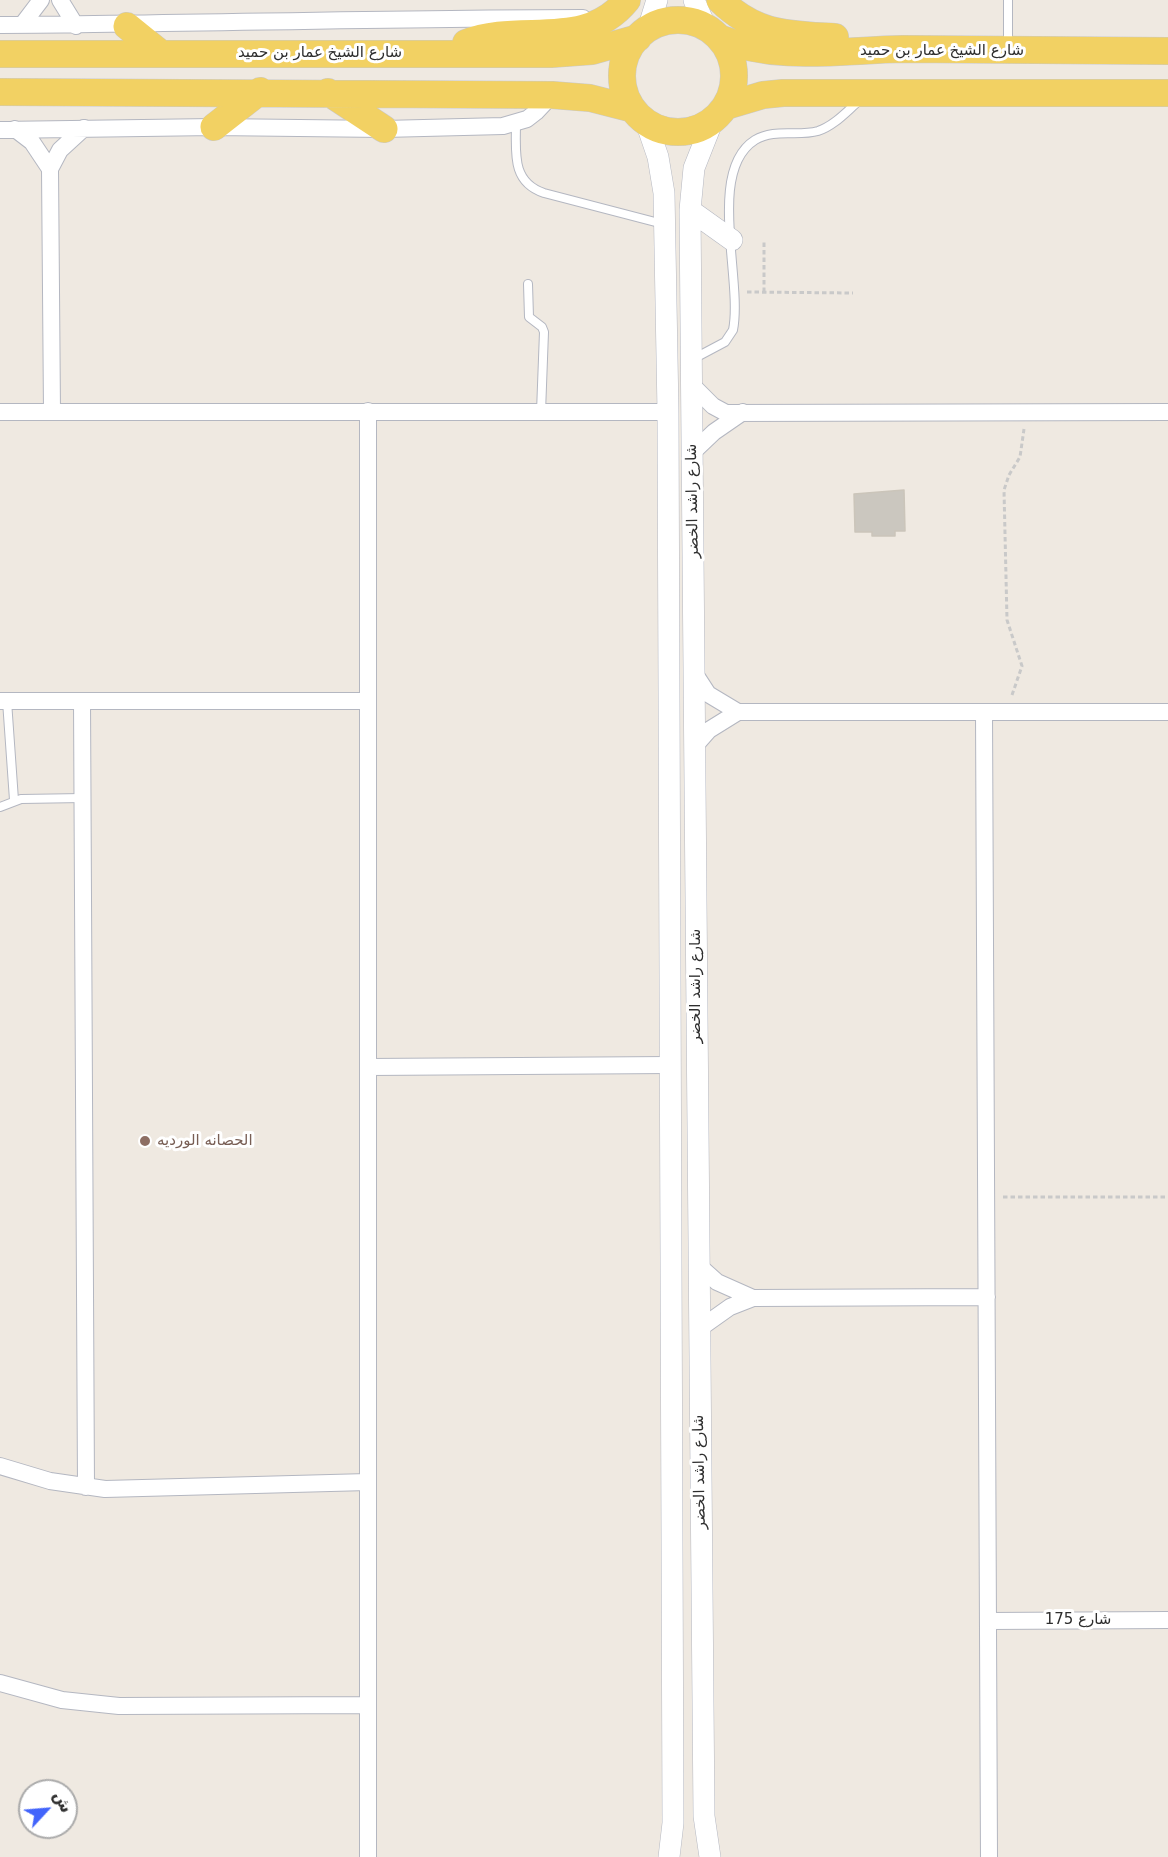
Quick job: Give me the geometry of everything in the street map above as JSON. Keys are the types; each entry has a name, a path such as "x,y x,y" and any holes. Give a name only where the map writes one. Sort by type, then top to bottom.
{"main road":[{"path":"720,0 748,23 765,30 853,39 900,50"},
{"path":"446,54 484,37 570,32 590,28 618,9"},
{"path":"640,116 625,92 622,73 627,54 643,33 677,20 713,33 729,53 734,71 733,89 719,113"},
{"path":"127,26 159,52"},
{"name":"شارع الشيخ عمار بن حميد","path":"0,54 572,53 592,51 643,33"},
{"name":"شارع الشيخ عمار بن حميد","path":"713,33 749,49 780,54 900,50 1168,51"},
{"path":"214,127 260,92"},
{"path":"328,92 384,129"},
{"path":"0,93 552,94 590,98 640,116 663,130 680,132 698,129 719,113 763,95 783,93 1168,93"}],"street":[{"path":"22,25 40,0"},
{"path":"60,0 76,26"},
{"path":"643,33 657,0"},
{"path":"694,0 713,33"},
{"path":"0,25 127,26 446,18 618,9"},
{"path":"8,130 214,127 384,129 516,123 536,112 552,94"},
{"name":"شارع راشد الخضر","path":"710,1857 704,1816 690,210 694,168 719,113"},
{"name":"شارع راشد الخضر","path":"640,116 662,174 668,412 673,1823 669,1857"},
{"path":"52,412 51,169 60,150 84,128"},
{"path":"8,130 32,142 51,169"},
{"path":"690,210 732,240"},
{"path":"693,386 713,406 726,413 1168,412"},
{"path":"368,411 368,1857"},
{"path":"0,412 668,412"},
{"path":"693,452 714,432 744,412"},
{"path":"695,674 708,694 738,712 1168,712"},
{"path":"3,701 368,701"},
{"path":"82,701 86,1487"},
{"path":"694,747 709,730 738,712"},
{"path":"984,712 989,1857"},
{"path":"368,1067 670,1065"},
{"path":"698,1265 728,1289 753,1298 987,1297"},
{"path":"699,1329 730,1307 753,1298"},
{"path":"0,1467 41,1479 86,1487 124,1489 368,1482"},
{"name":"شارع 175","path":"988,1621 1168,1620"},
{"path":"0,1683 62,1700 119,1706 368,1705"}],"lane":[{"path":"1008,0 1008,50"},
{"path":"693,359 725,342 731,335 734,325 731,173 740,154 748,146 767,135 822,130 869,92"},
{"path":"516,123 516,165 529,186 544,193 664,224"},
{"path":"528,284 529,317 542,327 544,332 541,412"},
{"path":"3,701 14,800"},
{"path":"0,807 14,800 83,798"}],"path":[{"path":"764,242 764,292"},
{"path":"733,292 854,293"},
{"path":"1005,712 1022,666 1007,620 1004,490 1009,475 1020,457 1025,412"},
{"path":"986,1197 1168,1197"}],"building":[{"path":"904,490 905,531 895,531 895,536 872,536 872,532 855,532 854,494"}],"place":[{"name":"الحصانه الورديه","path":"145,1141"}]}
